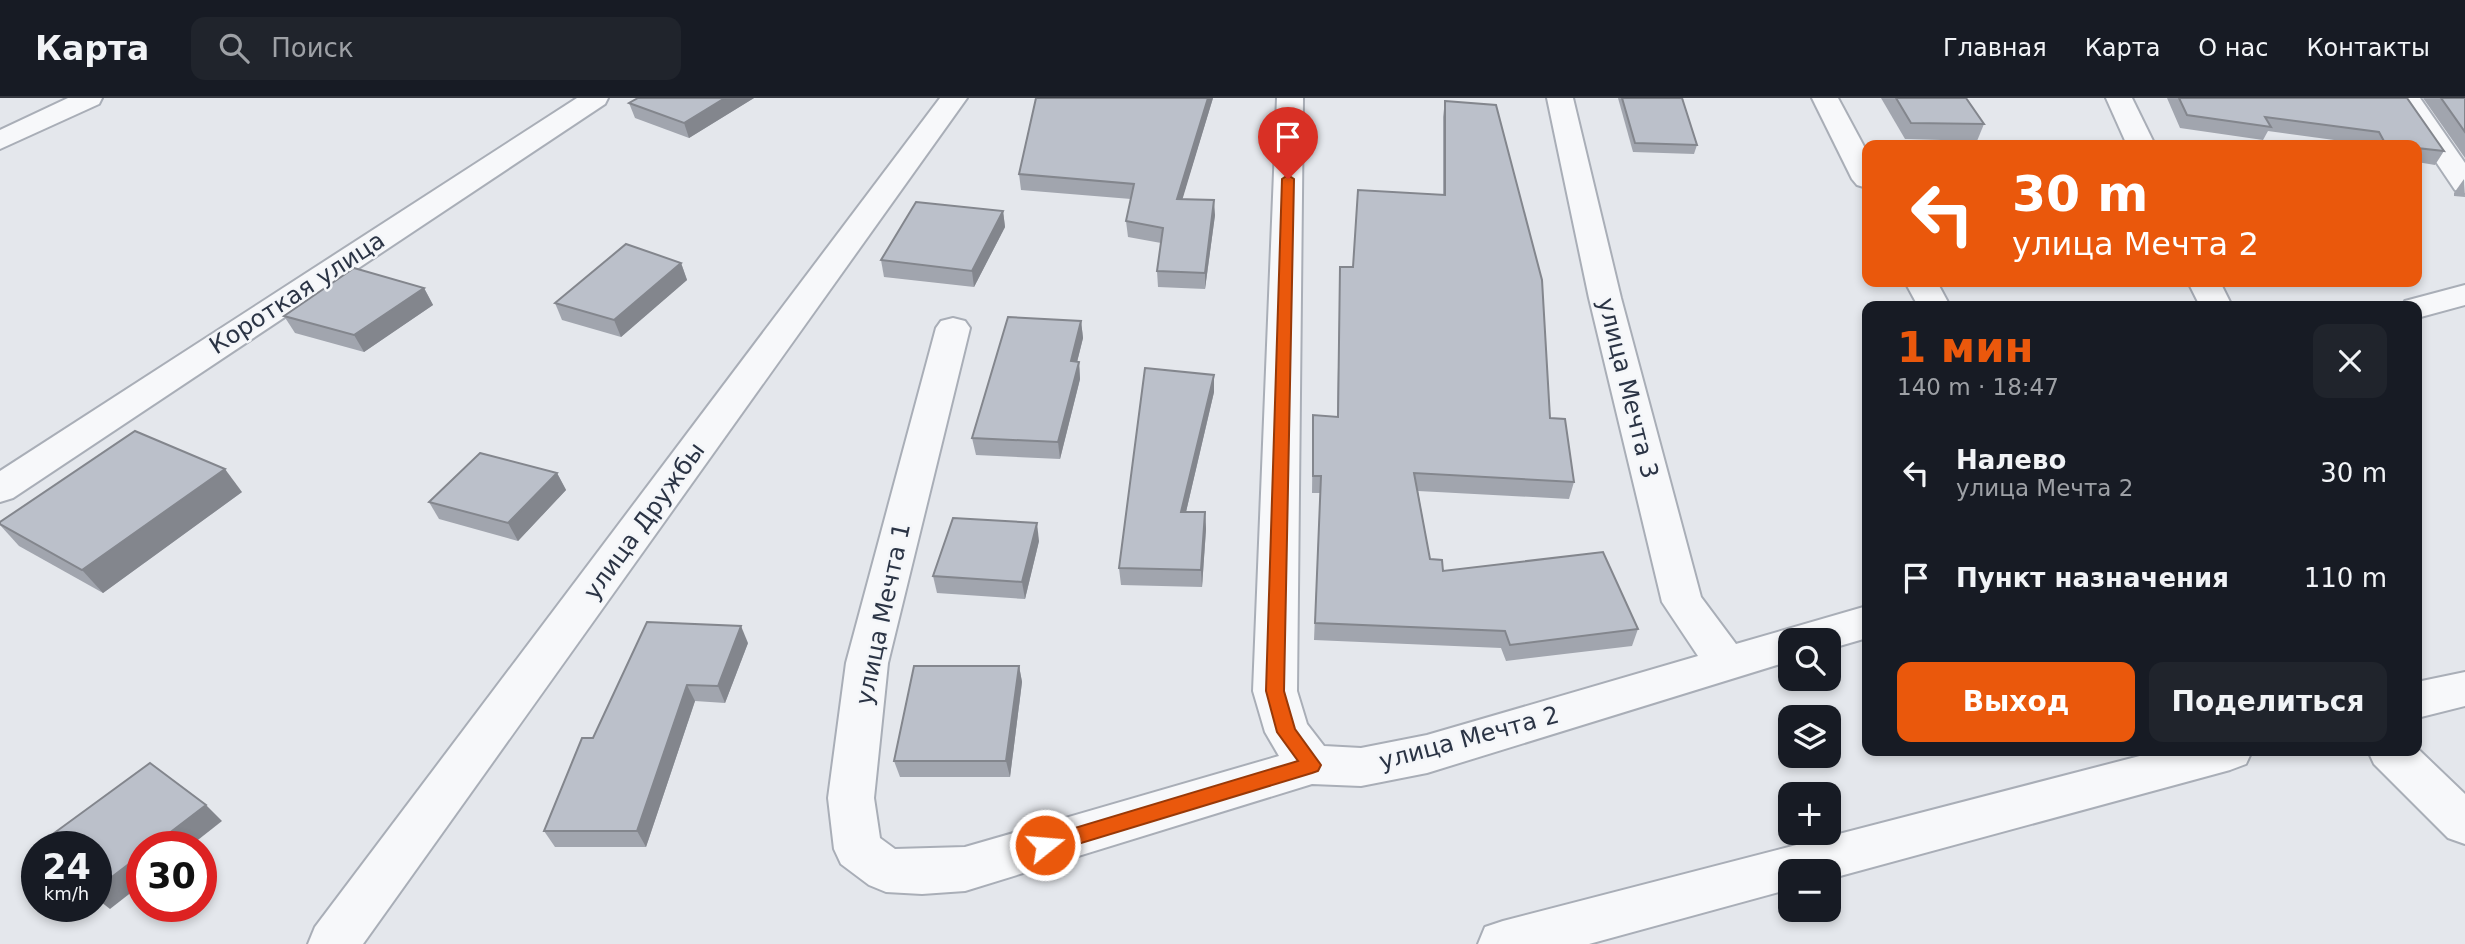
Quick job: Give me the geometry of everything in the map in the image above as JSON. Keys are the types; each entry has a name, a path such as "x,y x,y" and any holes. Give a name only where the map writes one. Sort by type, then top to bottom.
{"street":[{"path":"0,141 89,98"},
{"name":"Короткая улица","path":"0,489 595,98"},
{"name":"улица Дружбы","path":"333,944 954,98"},
{"path":"1290,98 1275,691 1287,732 1312,765"},
{"name":"улица Мечта 3","path":"1560,98 1605,298 1682,602 1727,664"},
{"path":"1825,98 1862,169"},
{"path":"2119,98 2139,140"},
{"path":"2406,98 2465,184"},
{"path":"2422,307 2465,295"},
{"name":"улица Мечта 1","path":"953,328 867,663 851,799 858,849 886,870 922,872 965,869 1312,765"},
{"path":"1841,630 1862,623"},
{"name":"улица Мечта 2","path":"1312,765 1361,767 1427,754 1778,649"},
{"path":"2422,699 2465,689"},
{"path":"1503,944 1593,932 2212,756"},
{"path":"2395,756 2465,824"}],"building":[{"path":"638,98 725,98 684,123 629,103"},
{"path":"1036,98 1208,98 1177,199 1214,200 1205,273 1157,271 1163,228 1126,221 1134,184 1019,174"},
{"path":"1622,98 1682,98 1697,145 1635,143"},
{"path":"1896,98 1966,98 1984,124 1911,123"},
{"path":"2179,98 2407,98 2444,151 2422,149 2422,140 2383,140 2379,132 2265,117 2271,127 2187,115"},
{"path":"2441,98 2465,98 2465,132"},
{"path":"1445,101 1496,105 1542,280 1550,418 1565,419 1574,482 1414,473 1430,559 1442,560 1443,571 1603,552 1638,629 1510,645 1505,631 1315,623 1321,476 1313,476 1313,415 1338,417 1340,267 1353,267 1358,190 1445,195"},
{"path":"916,202 1003,211 972,271 881,260"},
{"path":"626,244 681,263 614,320 555,303"},
{"path":"354,268 424,288 354,335 284,316"},
{"path":"1008,317 1081,321 1071,361 1079,362 1058,442 972,438"},
{"path":"1145,368 1214,375 1181,512 1205,512 1201,570 1119,568"},
{"path":"135,431 225,469 82,570 0,524 0,522"},
{"path":"480,453 557,473 508,523 429,502"},
{"path":"953,518 1037,523 1022,582 933,576"},
{"path":"647,622 741,626 718,686 687,685 637,831 544,831 582,738 593,738"},
{"path":"914,666 1019,666 1006,761 894,761"},
{"path":"150,763 206,805 172,831 126,831 126,866 112,877 112,831 57,831"}],"route":[{"path":"1045,845 1312,765 1287,732 1275,691 1288,179"}]}
